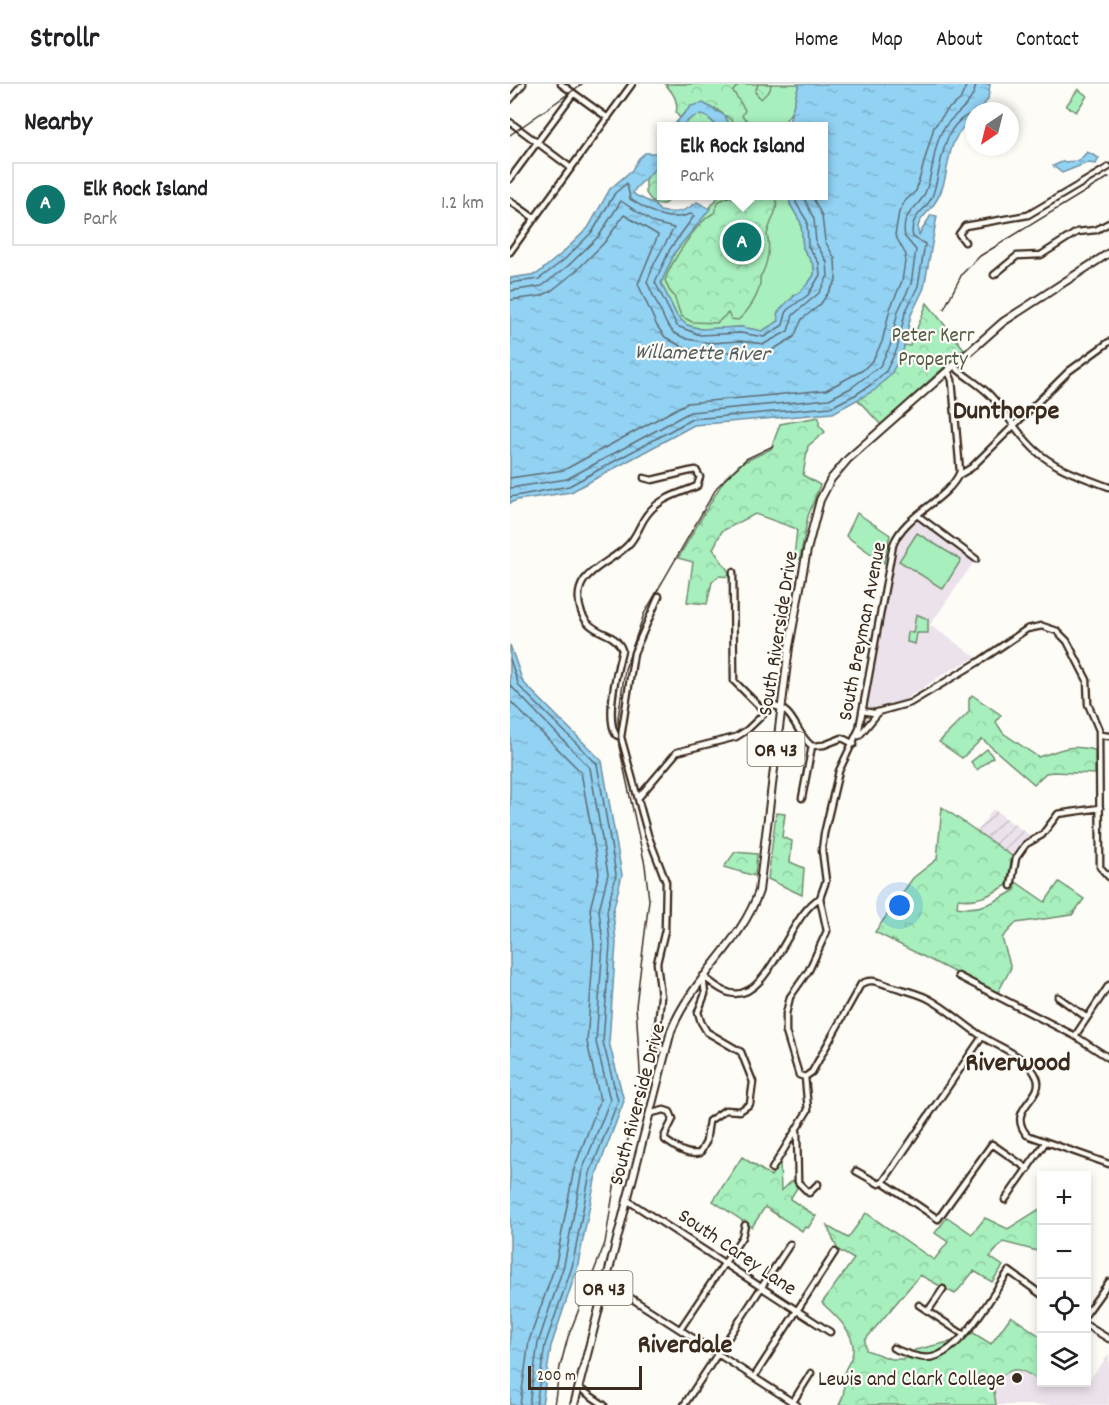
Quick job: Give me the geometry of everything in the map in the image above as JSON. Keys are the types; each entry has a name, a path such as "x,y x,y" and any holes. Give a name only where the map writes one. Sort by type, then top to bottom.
{"main road":[{"name":"South Riverside Drive","path":"574,1405 666,1053 681,1008 741,928 752,910 759,891 781,708 802,571 815,514 823,492 848,459 1011,316 1109,253"}],"street":[{"path":"510,100 523,84"},
{"path":"561,84 608,118"},
{"path":"510,252 632,84"},
{"path":"510,178 573,94"},
{"path":"510,122 571,168"},
{"path":"965,242 959,234 965,226 1028,215 1109,167"},
{"path":"510,201 534,218"},
{"path":"994,275 1017,256 1041,255 1084,231 1102,228 1109,223"},
{"name":"South Breyman Avenue","path":"820,898 826,881 824,834 840,767 854,744 892,550 898,534 959,475 967,471 1077,363 1109,342"},
{"path":"959,475 951,369 970,377 991,396 1033,448 1053,463 1109,487"},
{"path":"621,737 616,735 613,728 613,698 622,651 614,638 596,631 585,619 579,599 581,590 584,581 597,566 611,559 634,538 655,507 674,493 697,486 700,477 696,470 652,480 644,478"},
{"path":"917,515 976,559"},
{"path":"733,572 734,681 765,712"},
{"path":"659,596 634,653 621,737 648,835 666,882 664,930 657,963 661,997 657,1028 659,1046 666,1053"},
{"path":"862,711 880,712 916,700 1024,630 1042,626 1057,631 1069,644 1087,680 1088,704 1100,735 1100,867 1109,877"},
{"path":"639,797 677,752 731,740 747,730 772,706 781,708 791,716 801,736 812,746 824,746 842,738 854,744 880,712"},
{"path":"1100,735 1109,736"},
{"path":"802,798 812,746"},
{"path":"1011,886 1016,858 1026,844 1042,836 1058,814 1100,808"},
{"path":"703,976 729,993 739,994 751,988 772,966 805,908 820,898 827,931 809,970 789,1000 785,1017 795,1070 799,1075 805,1077"},
{"path":"652,1113 664,1110 670,1112 673,1119 666,1131 665,1140 684,1152 698,1154 704,1148 709,1121 725,1110 740,1111 750,1104 753,1082 741,1052 707,1032 701,1022 699,1006 705,994 703,976"},
{"path":"958,976 1074,1036 1109,1058"},
{"path":"805,1077 812,1072 858,988 868,981 924,996 982,1037 1018,1058 1036,1076 1038,1086 1022,1111 1021,1122 1027,1135 1109,1164"},
{"path":"1074,1036 1109,985"},
{"path":"1058,997 1086,1017"},
{"path":"856,1171 879,1184 883,1182 982,1037"},
{"path":"772,1169 808,1110 805,1077"},
{"path":"798,1129 798,1182 809,1193 818,1184"},
{"path":"1005,1200 1045,1143"},
{"path":"883,1182 938,1219 992,1144 1028,1169"},
{"name":"South Carey Lane","path":"627,1200 830,1332"},
{"path":"681,1328 741,1237 745,1225"},
{"path":"684,1405 790,1244"},
{"path":"754,1377 835,1252"},
{"path":"893,1348 910,1355 932,1358 947,1351 964,1335 1009,1271 1037,1292"},
{"path":"606,1282 681,1328 793,1404 811,1373"},
{"path":"1091,1307 1109,1282"},
{"path":"928,1311 943,1289"},
{"path":"919,1305 964,1335"},
{"path":"1091,1328 1109,1340"},
{"path":"579,1388 604,1405"}],"shaded area":[{"path":"918,519 976,559 930,625 976,657 945,673 906,699 892,705 870,709 867,708 869,689 898,537"},
{"path":"993,809 1032,837 1023,841 1012,856 977,832"},
{"name":"Lewis and Clark College","path":"1109,1354 1109,1405 996,1405 993,1384 1014,1368 1026,1371 1037,1379 1037,1387 1091,1387 1091,1378"}],"green space":[{"path":"665,84 739,84 733,91 745,110 742,116 749,122 734,122 715,108 684,113 680,118 676,113 677,105"},
{"path":"675,84 799,84 792,111 785,122 728,122"},
{"path":"758,84 771,84 770,90 761,99 755,92"},
{"path":"1078,89 1087,96 1076,112 1066,106"},
{"path":"696,114 706,115 712,122 687,122"},
{"path":"657,167 657,200 669,200 664,204 654,204 646,193 646,177"},
{"path":"716,200 790,200 801,223 803,248 814,266 814,275 803,291 794,295 779,321 762,331 741,327 701,329 684,324 677,316 661,283 675,252"},
{"path":"776,200 776,210 767,235 768,256 760,277 757,294 738,320 731,319 728,313 717,323 692,322 681,316 665,280 679,253 700,224 714,213 719,201"},
{"name":"Peter Kerr Property","path":"927,303 964,349 881,425 858,400 887,378 905,345 910,346"},
{"path":"819,417 819,425 825,432 808,446 803,475 820,485 808,516 800,559 794,558 797,529 755,514 722,531 713,549 729,572 729,577 719,576 712,582 707,604 687,602 693,562 678,558 725,478 740,464 771,449 780,424"},
{"path":"857,513 890,535 884,563 846,536"},
{"path":"917,533 961,560 943,589 899,561"},
{"path":"916,614 928,619 928,633 917,633 915,644 907,642 908,632 913,633"},
{"path":"972,695 1001,715 996,722 1003,733 1038,757 1071,747 1095,750 1095,774 1046,773 1034,784 982,739 962,758 939,742 969,712 969,699"},
{"path":"987,749 993,757 977,770 971,762"},
{"path":"942,807 1012,856 1007,885 984,897 958,899 957,907 973,908 994,902 1015,890 1016,882 1045,902 1059,882 1084,899 1072,915 1016,923 1002,938 1011,968 997,994 875,932 913,878 937,859"},
{"path":"776,813 785,814 782,837 792,841 790,862 804,868 802,895 768,879"},
{"path":"735,852 757,854 755,876 724,867"},
{"path":"742,1157 771,1176 780,1161 781,1191 793,1180 797,1188 790,1199 816,1216 808,1228 805,1227 802,1231 765,1207 752,1227 713,1201"},
{"path":"1037,1211 1037,1251 1003,1242 990,1257 1003,1266 992,1282 974,1271 955,1294 920,1275 865,1340 866,1350 891,1359 903,1359 915,1350 966,1338 972,1332 991,1344 1011,1316 1037,1334 1037,1379 1022,1371 1006,1373 993,1384 996,1405 839,1405 844,1391 844,1373 852,1356 853,1344 843,1324 822,1303 854,1259 838,1250 827,1226 848,1238 866,1213 934,1260 948,1242 935,1233 947,1217 972,1234 985,1218 1008,1229"}],"water":[{"name":"Willamette River","path":"799,84 990,84 986,102 965,102 965,125 956,137 940,193 918,226 919,235 931,215 937,216 924,288 911,315 903,351 891,374 875,390 833,413 694,425 571,492 510,503 510,278 537,274 560,255 588,228 610,189 632,170 645,153 656,153 657,150 657,167 636,188 633,192 635,195 654,204 660,211 680,211 697,202 710,209 675,252 661,283 677,316 687,325 701,329 741,327 762,331 779,321 777,314 781,308 806,286 814,275 814,266 803,248 801,223 790,200 828,200 828,122 789,122"},
{"path":"703,103 724,115 728,122 713,122 707,117 699,115 686,122 677,122 691,106"},
{"path":"1087,152 1099,158 1096,164 1087,163 1062,173 1053,166 1062,162 1079,161"},
{"path":"510,645 523,682 602,761 622,875 613,911 616,943 609,1042 624,1101 596,1175 577,1269 551,1346 542,1405 510,1405"}],"railway":[{"path":"510,135 582,84"},
{"path":"944,309 962,274 980,256 1109,177"},
{"path":"554,1405 568,1337 605,1243 616,1175 638,1110 641,1087 636,1006 649,900 645,865 619,746 618,718 625,669 644,614 717,487 746,459 773,446"}],"place":[{"name":"Elk Rock Island","path":"742,242"},
{"name":"Lewis and Clark College","path":"1017,1378"}],"district":[{"name":"Dunthorpe","path":"1006,409"},
{"name":"Riverwood","path":"1018,1061"},
{"name":"Riverdale","path":"685,1343"}]}
